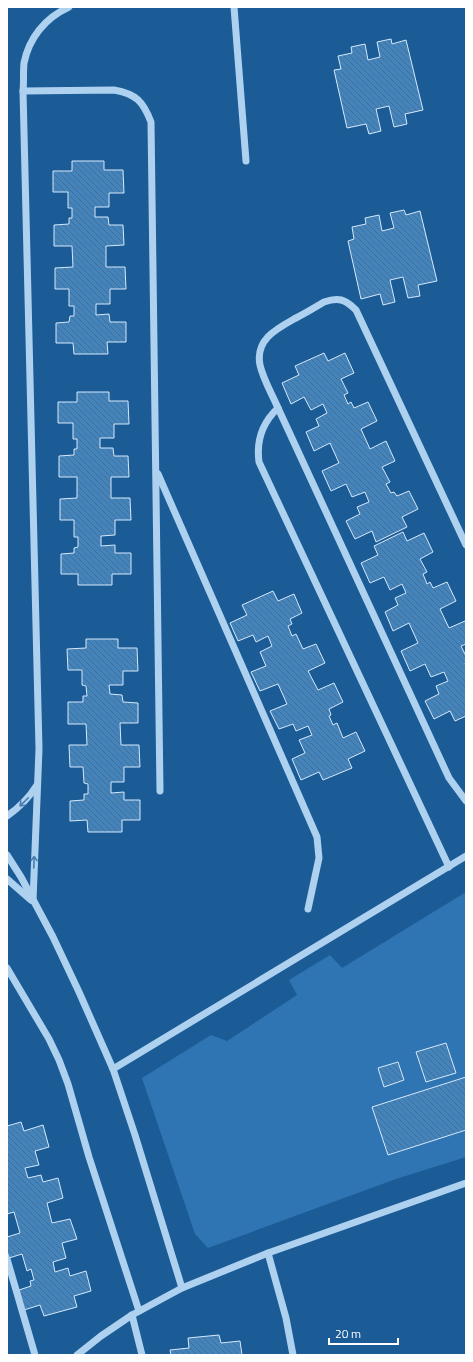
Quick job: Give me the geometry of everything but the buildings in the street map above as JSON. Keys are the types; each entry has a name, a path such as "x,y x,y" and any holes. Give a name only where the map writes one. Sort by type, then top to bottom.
{"street":[{"path":"33,901 39,749 23,91 24,64 29,46 38,30 52,17 69,7"},
{"path":"234,7 246,161"},
{"path":"23,91 114,90 127,92 138,100 146,110 151,122 160,791"},
{"path":"466,545 356,310 350,303 342,299 332,299 273,331 264,340 260,352 260,364 278,408 449,778 466,801"},
{"path":"278,408 268,419 261,433 258,452 259,462 449,867"},
{"path":"156,470 317,838 319,858 308,909"},
{"path":"7,816 16,810 28,798 37,785"},
{"path":"7,855 21,877 53,938 113,1069 182,1288"},
{"path":"113,1069 466,856"},
{"path":"7,879 33,901"},
{"path":"7,968 46,1033 59,1060 68,1084 89,1156 139,1311"},
{"path":"77,1355 101,1336 132,1315 182,1288 268,1253 466,1183"},
{"path":"268,1253 286,1318 293,1355"},
{"path":"7,1259 36,1355"},
{"path":"132,1315 142,1355"}],"shaded area":[{"path":"466,892 466,1157 396,1179 208,1248 195,1234 142,1078 211,1035 227,1041 297,995 289,980 330,955 342,968"}]}
